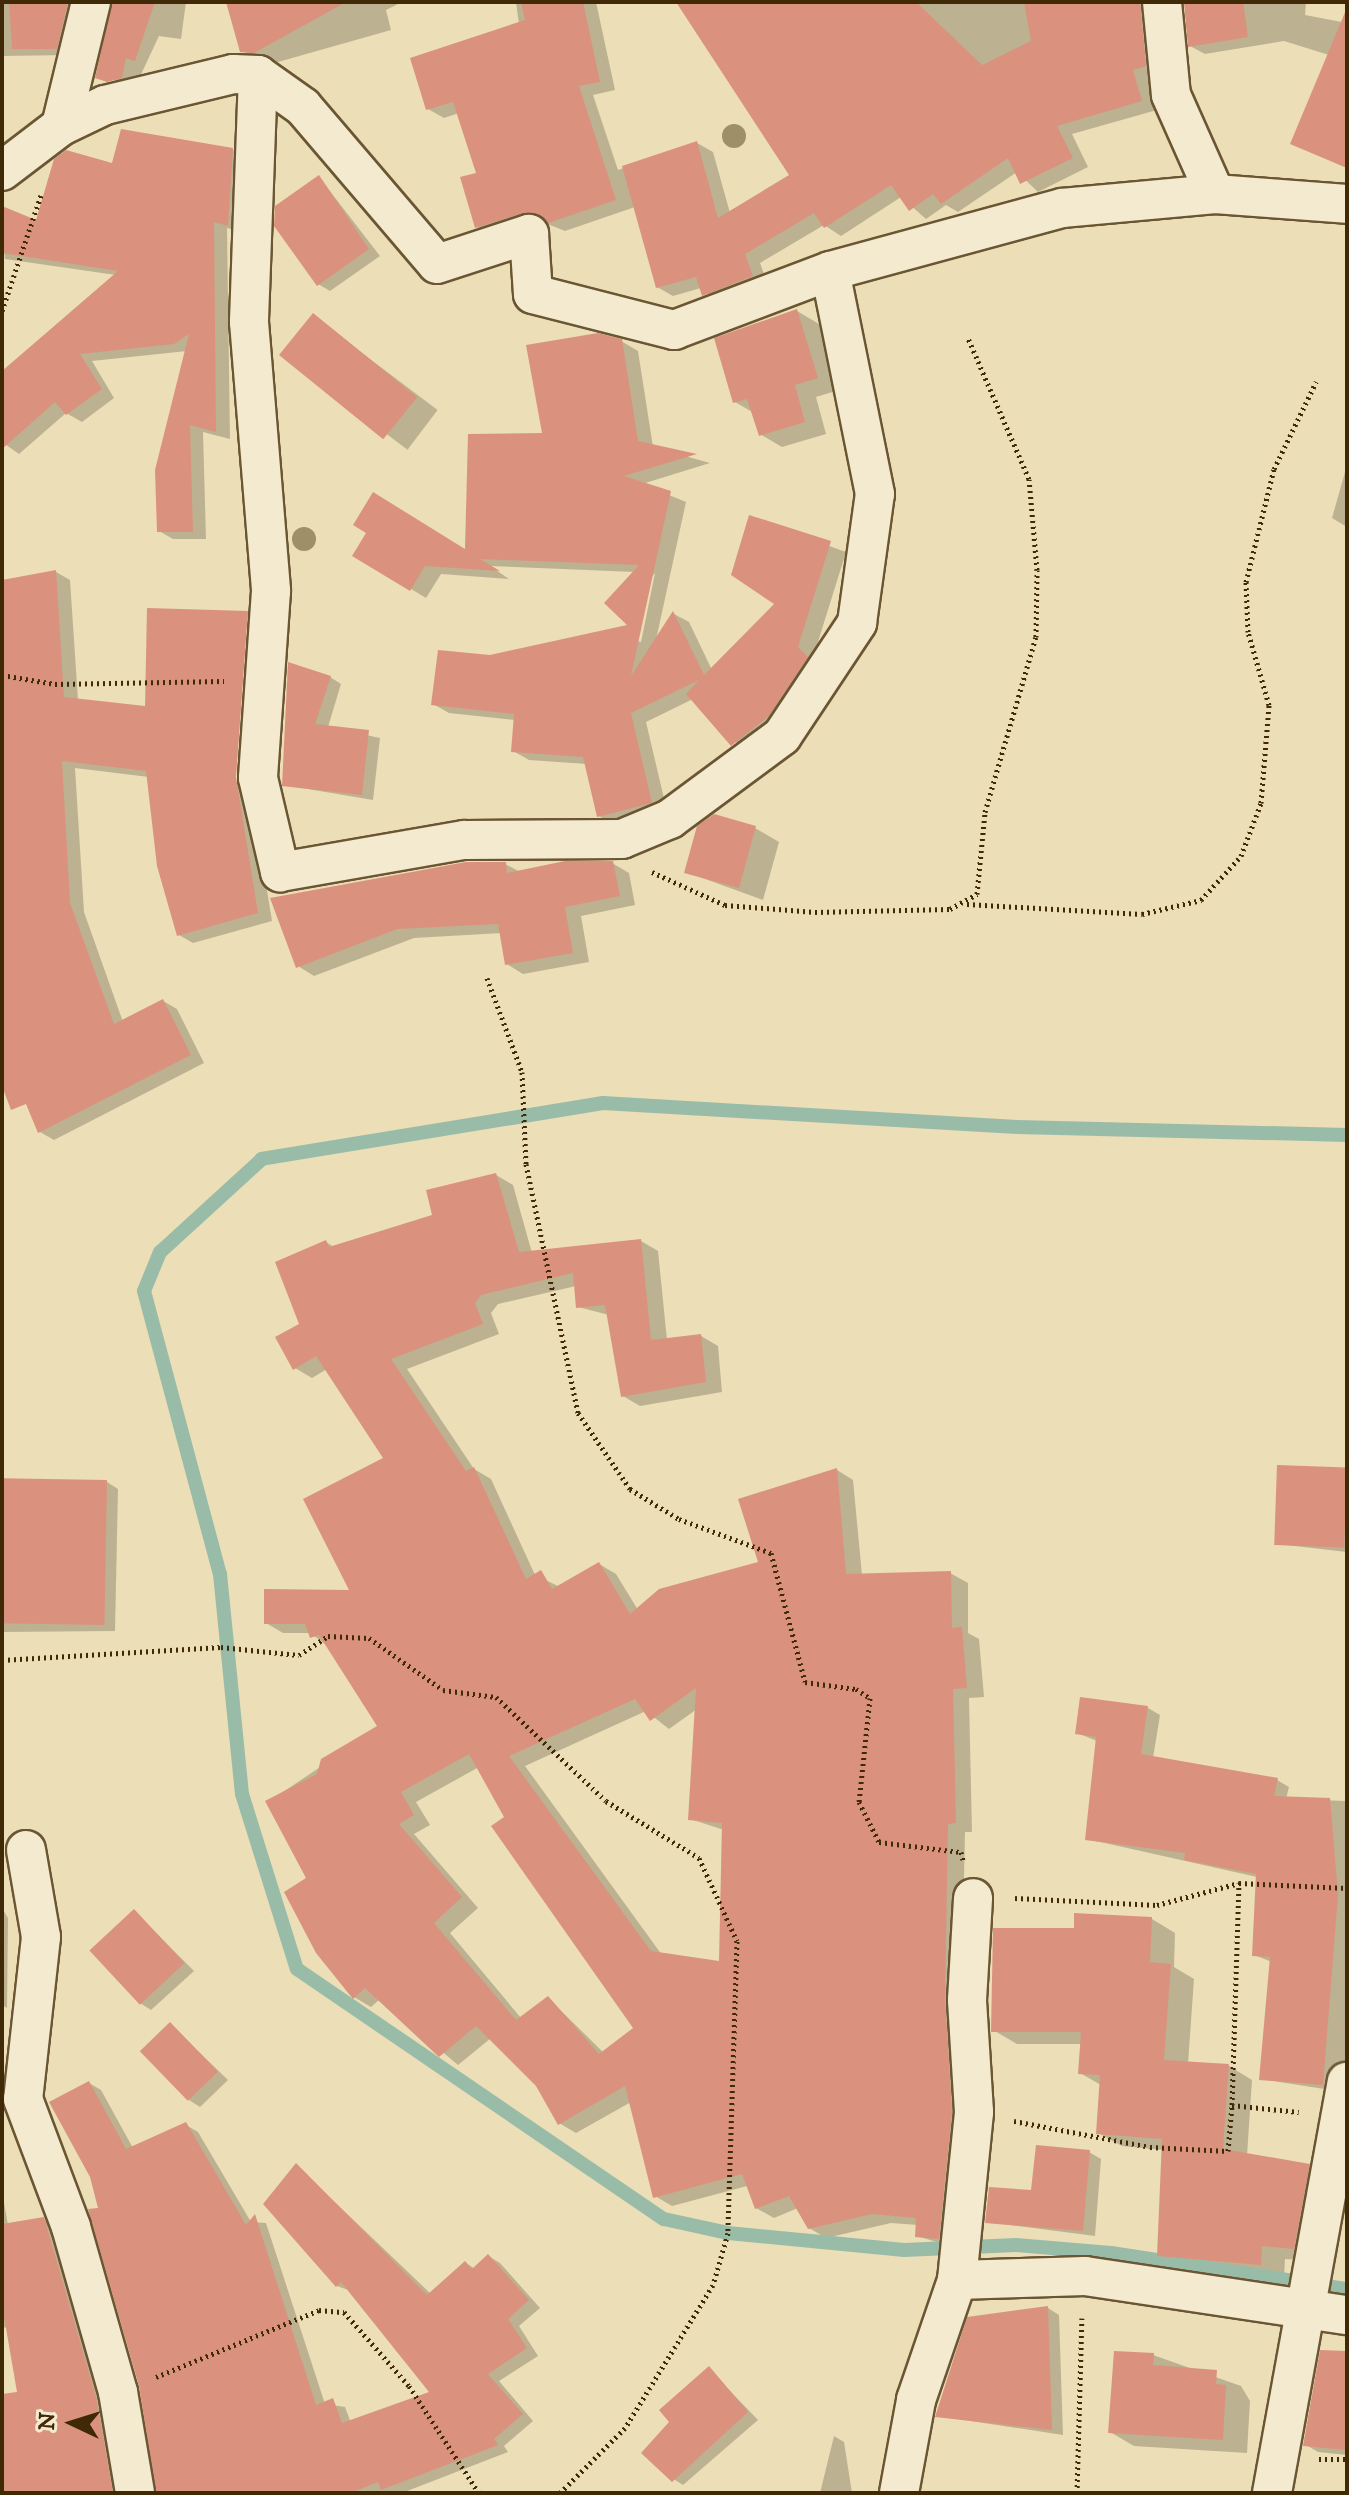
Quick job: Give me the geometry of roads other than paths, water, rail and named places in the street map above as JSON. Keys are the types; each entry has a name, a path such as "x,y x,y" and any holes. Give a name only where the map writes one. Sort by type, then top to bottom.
{"street":[{"path":"61,126 91,2"},
{"path":"1162,2 1171,95 1215,194"},
{"path":"2,171 61,126 105,105 233,74 258,75 303,107 437,264 529,234 533,294 674,330 830,271 1062,208 1215,194 1347,204"},
{"path":"258,75 249,322 267,481 269,678 258,778 280,872 464,840 622,839 670,819 782,736 857,623 875,494 830,271"},
{"path":"26,1850 41,1937 23,2099 71,2227 118,2392 135,2493"},
{"path":"899,2493 916,2400 957,2280 974,2112 967,2000 973,1898"},
{"path":"1272,2493 1301,2309 1344,2099"},
{"path":"957,2280 1085,2276 1347,2315"}],"waterway":[{"path":"1347,1135 1017,1127 603,1103 262,1159 160,1252 144,1291 220,1574 242,1794 297,1969 664,2219 728,2233 904,2250 1016,2245 1111,2253 1347,2289"}]}
